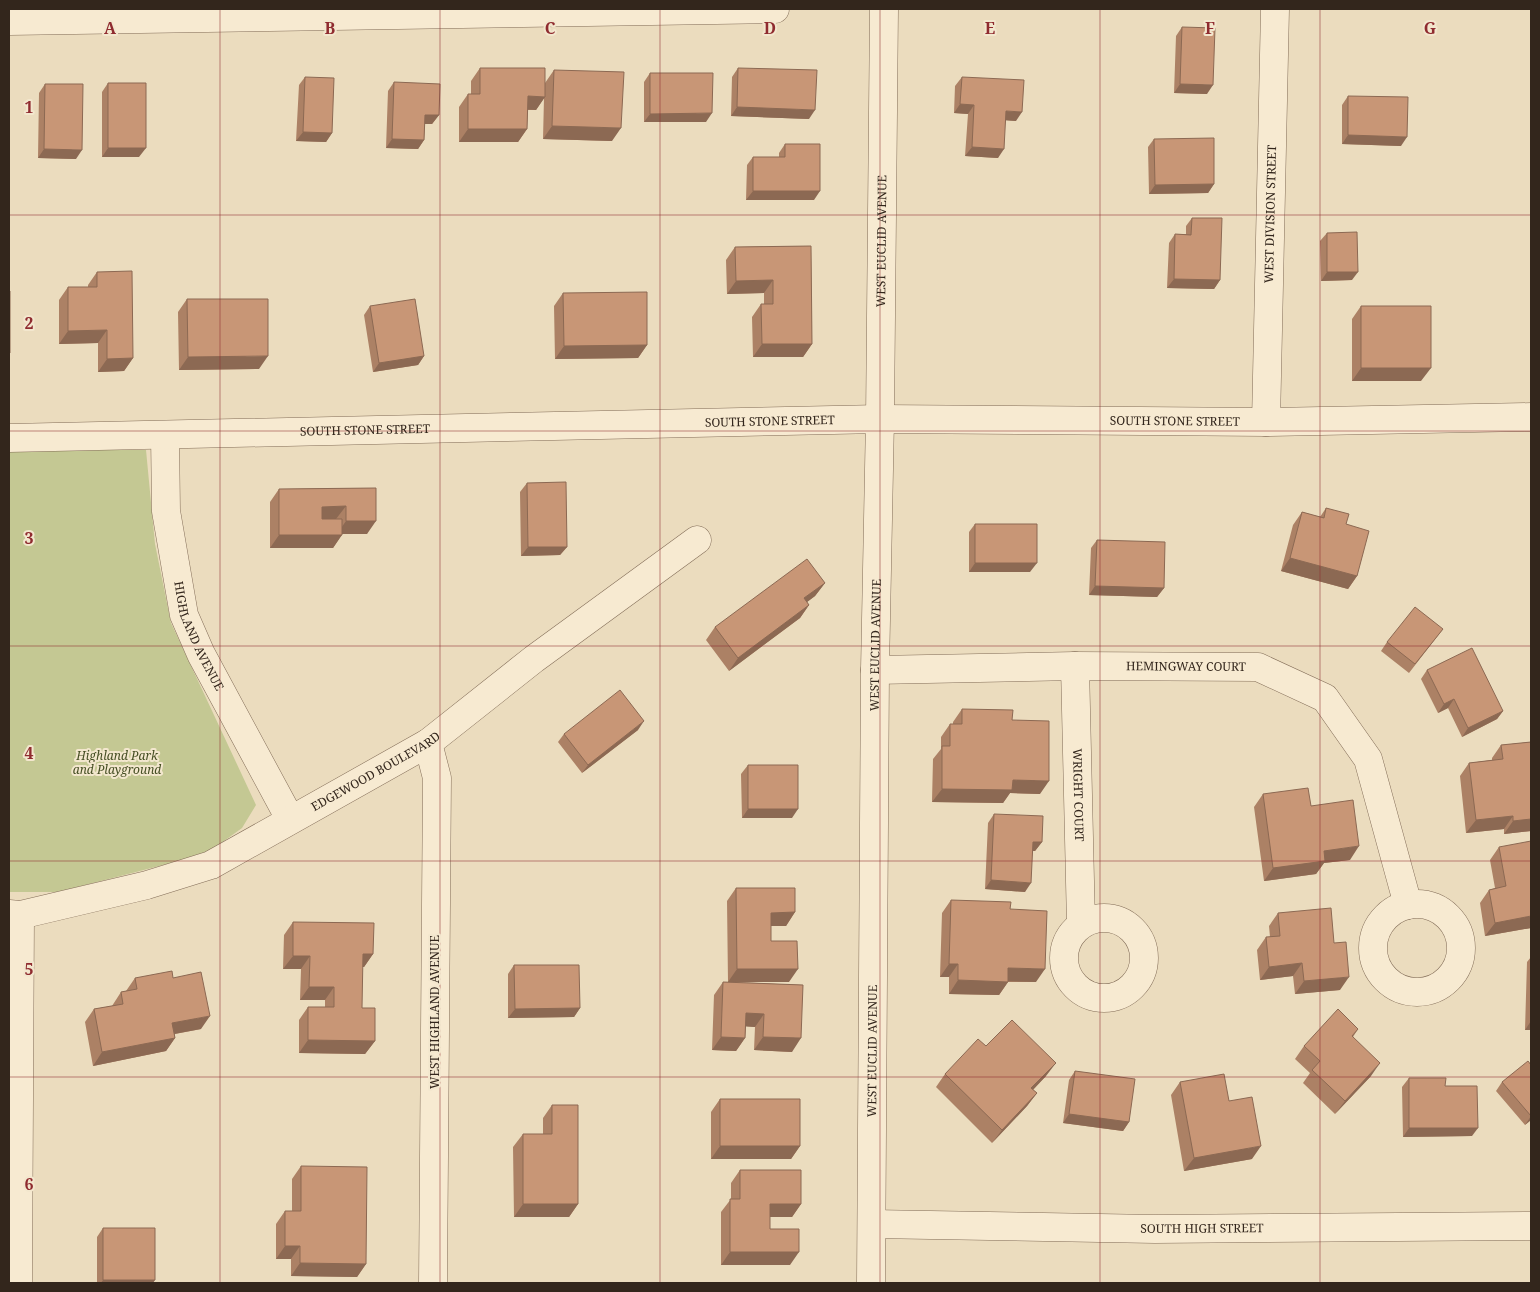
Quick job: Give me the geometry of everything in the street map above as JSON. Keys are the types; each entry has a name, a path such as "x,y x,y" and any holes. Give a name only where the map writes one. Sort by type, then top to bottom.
{"street":[{"path":"9,21 775,9"},
{"name":"WEST EUCLID AVENUE","path":"871,1283 875,670 880,419 884,9"},
{"name":"WEST DIVISION STREET","path":"1266,422 1275,9"},
{"name":"SOUTH STONE STREET","path":"9,438 880,419 1266,422 1531,417"},
{"name":"HIGHLAND AVENUE","path":"165,435 166,511 184,615 201,654 290,819"},
{"name":"EDGEWOOD BOULEVARD","path":"14,915 148,885 211,865 428,743 534,659 697,540"},
{"name":"HEMINGWAY COURT","path":"875,670 1075,666 1258,667 1325,698 1368,759 1408,905"},
{"name":"WRIGHT COURT","path":"1075,666 1081,924"},
{"name":"WEST HIGHLAND AVENUE","path":"428,743 437,778 433,1283"},
{"path":"14,915 14,1115 18,1283"},
{"name":"SOUTH HIGH STREET","path":"872,1224 1154,1229 1531,1226"}],"green space":[{"name":"Highland Park and Playground","path":"9,450 146,450 155,544 171,623 256,805 242,828 206,854 58,892 9,892"}],"building":[{"path":"1182,27 1215,28 1213,85 1180,84"},
{"path":"480,68 545,68 545,97 528,96 527,129 468,129 468,94 480,94"},
{"path":"738,68 817,70 815,110 737,107"},
{"path":"554,70 624,72 621,128 552,126"},
{"path":"650,73 713,73 712,113 650,114"},
{"path":"305,77 334,78 332,133 303,132"},
{"path":"962,77 1024,80 1022,112 1006,111 1004,149 972,147 974,105 960,104"},
{"path":"394,82 440,84 439,115 425,115 424,140 392,139"},
{"path":"108,83 146,83 146,148 108,148"},
{"path":"45,84 83,84 82,150 44,149"},
{"path":"1348,96 1408,97 1407,137 1348,135"},
{"path":"1214,138 1214,184 1155,185 1154,139"},
{"path":"785,144 820,144 820,191 753,191 753,157 785,157"},
{"path":"1192,218 1222,218 1220,280 1174,279 1175,234 1191,235"},
{"path":"1357,232 1358,272 1327,272 1327,233"},
{"path":"811,246 812,344 762,344 761,304 773,304 773,280 736,281 735,247"},
{"path":"132,271 133,358 107,359 107,330 68,331 68,287 97,287 97,272"},
{"path":"10,291 10,353 9,353"},
{"path":"647,292 647,345 564,346 563,293"},
{"path":"187,299 268,299 268,356 188,357"},
{"path":"415,299 424,356 379,363 370,306"},
{"path":"1361,306 1431,306 1431,368 1361,368"},
{"path":"566,482 567,547 528,547 527,483"},
{"path":"376,488 376,521 346,521 346,506 322,507 322,519 342,519 342,535 279,535 279,489"},
{"path":"1326,508 1349,514 1346,524 1369,531 1357,576 1290,558 1302,512 1324,518"},
{"path":"975,524 1037,524 1037,563 975,563"},
{"path":"1097,540 1165,542 1164,588 1095,586"},
{"path":"807,559 825,583 804,598 809,605 738,658 715,627"},
{"path":"1415,607 1443,629 1415,664 1387,642"},
{"path":"1472,648 1503,711 1468,728 1454,699 1444,704 1427,670"},
{"path":"620,690 644,721 588,765 564,734"},
{"path":"962,709 1013,710 1012,720 1049,721 1049,781 1013,780 1012,790 942,789 942,746 950,746 950,724 962,724"},
{"path":"1531,742 1531,819 1513,821 1513,816 1476,820 1469,763 1503,759 1501,745"},
{"path":"748,765 798,765 798,809 748,809"},
{"path":"1308,788 1311,806 1353,800 1359,846 1324,851 1325,861 1273,868 1263,794"},
{"path":"994,814 1043,816 1042,842 1033,842 1031,883 991,880"},
{"path":"1531,841 1531,916 1495,923 1489,890 1506,886 1499,847"},
{"path":"736,888 795,888 795,912 771,913 771,941 797,941 798,969 737,969"},
{"path":"951,900 1011,902 1010,909 1047,911 1045,969 1008,968 1008,982 958,980 958,964 949,964"},
{"path":"1331,908 1334,943 1346,942 1349,977 1304,981 1302,963 1269,967 1266,937 1280,936 1278,913"},
{"path":"293,922 374,923 373,954 363,954 362,1008 375,1008 375,1041 308,1040 308,1007 334,1007 334,987 309,987 310,956 293,956"},
{"path":"514,965 579,965 580,1008 515,1009"},
{"path":"172,971 173,978 201,972 210,1016 172,1023 175,1038 102,1052 94,1009 123,1004 121,992 137,989 135,978"},
{"path":"723,982 803,985 801,1038 763,1037 764,1014 746,1013 745,1038 721,1037"},
{"path":"1338,1009 1358,1029 1352,1036 1380,1063 1345,1101 1312,1070 1320,1061 1304,1046"},
{"path":"1012,1020 1056,1063 1031,1088 1037,1093 1002,1130 945,1074 978,1039 986,1046"},
{"path":"1528,1061 1531,1065 1531,1116 1502,1082"},
{"path":"1075,1071 1135,1079 1129,1122 1069,1114"},
{"path":"1224,1074 1229,1101 1252,1097 1261,1146 1194,1158 1180,1082"},
{"path":"1409,1078 1446,1078 1445,1086 1477,1086 1478,1128 1409,1128"},
{"path":"720,1099 800,1099 800,1146 720,1146"},
{"path":"552,1105 578,1105 578,1204 523,1204 523,1134 552,1134"},
{"path":"301,1166 367,1167 366,1264 300,1263 300,1246 285,1246 285,1211 301,1211"},
{"path":"740,1170 801,1170 801,1204 770,1204 770,1229 799,1229 799,1252 730,1252 730,1199 740,1199"},
{"path":"103,1228 155,1228 155,1280 103,1280"}]}
